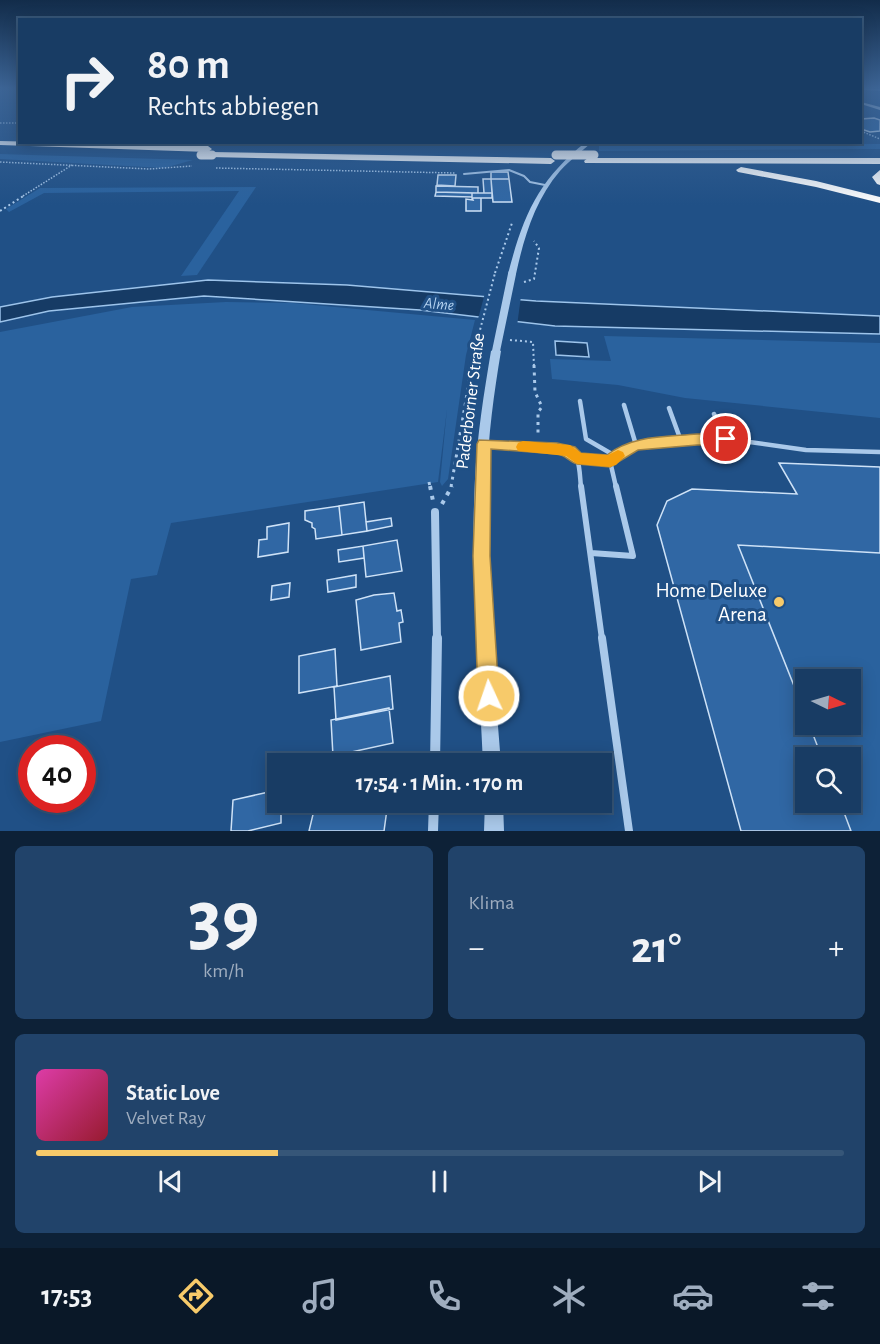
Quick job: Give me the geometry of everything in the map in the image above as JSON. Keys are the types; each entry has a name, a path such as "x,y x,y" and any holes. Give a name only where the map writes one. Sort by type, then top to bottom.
{"highway":[{"path":"0,143 18,144"},
{"path":"19,144 207,154"},
{"path":"0,149 553,158 880,154"},
{"path":"591,158 740,170 816,184 880,200"},
{"path":"623,161 880,161"},
{"path":"880,173 877,177 880,182"}],"street":[{"name":"Paderborner Straße","path":"491,753 482,556 484,444 495,351 528,216 545,185 568,159 587,144"},
{"path":"435,512 438,612 435,753"},
{"path":"433,831 434,813"},
{"path":"494,813 494,831"}],"lane":[{"path":"464,174 496,170 517,172 528,178 530,182 545,185"},
{"path":"580,401 586,439 617,457"},
{"path":"624,405 636,445"},
{"path":"669,408 681,441"},
{"path":"714,414 726,439"},
{"path":"577,459 610,461 624,450 636,445 726,439 806,450 880,452"},
{"path":"484,444 570,451 577,459 630,831"},
{"path":"591,553 633,556 610,461"}],"path":[{"path":"862,131 880,139"},
{"path":"190,168 207,154"},
{"path":"0,162 149,170 202,168"},
{"path":"0,211 72,165"},
{"path":"214,168 464,174"},
{"path":"435,512 448,496 454,480 475,349 495,273"},
{"path":"476,337 487,338"},
{"path":"510,340 533,342 535,392 542,407 538,412 538,448"},
{"path":"429,482 435,512"}],"shaded area":[{"path":"880,144 880,149 599,151 599,145"},
{"path":"0,154 193,160 164,168 0,159"},
{"path":"256,187 197,275 181,276 239,191 44,193 9,212 6,209 40,188"},
{"path":"226,302 292,303 475,320 466,355 448,479 442,486 440,482 447,409 438,482 171,523 157,575 131,579 101,721 34,735 18,735 18,738 0,742 0,332 132,307"},
{"path":"604,336 880,343 880,418 685,398 618,385 552,379 550,359 611,361"},
{"name":"Home Deluxe Arena","path":"779,463 880,467 880,831 741,831 657,525 667,501 692,489 796,494"}],"water":[{"name":"Alme","path":"208,280 347,285 536,301 880,316 880,334 555,326 420,310 204,296 49,311 0,322 0,307 52,297"},
{"path":"555,341 587,343 589,357 556,355"}],"pier":[{"path":"485,293 521,296 517,326 478,319"}],"building":[{"path":"862,128 880,128 880,131 870,132"},
{"path":"491,172 508,172 509,179 491,179"},
{"path":"438,175 456,175 455,186 437,185"},
{"path":"483,179 491,179 492,193 484,193"},
{"path":"491,179 509,179 512,202 493,202"},
{"path":"436,186 478,187 478,193 436,192"},
{"path":"436,192 472,193 472,197 435,196"},
{"path":"472,193 492,193 492,198 472,198"},
{"path":"472,198 481,198 481,211 466,211 466,199 473,200"},
{"name":"Home Deluxe Arena","path":"779,463 880,467 880,553 738,545 795,688 795,735 813,735 818,747 795,747 795,813 844,813 851,831 741,831 657,525 667,501 692,489 797,494"},
{"path":"364,502 367,531 342,535 339,506"},
{"path":"339,506 342,535 316,539 312,523 305,520 305,511"},
{"path":"391,518 392,526 367,531 366,522"},
{"path":"289,523 288,552 258,557 259,540 267,539 267,527"},
{"path":"397,540 402,571 366,577 363,546"},
{"path":"363,546 364,558 339,562 338,550"},
{"path":"356,575 356,587 328,592 327,580"},
{"path":"290,583 289,597 271,600 272,586"},
{"path":"394,593 397,611 401,610 403,622 399,623 401,642 361,650 356,600"},
{"path":"335,649 337,686 299,693 299,656"},
{"path":"390,676 393,709 336,720 334,687"},
{"path":"389,708 393,743 347,753 333,753 331,720"},
{"path":"267,792 267,813 281,813 281,823 248,831 231,831 233,800"},
{"path":"313,813 386,813 384,831 309,831"}],"slow traffic":[{"path":"523,447 557,448 570,451 577,459 610,461 618,456"}],"place":[{"name":"Home Deluxe Arena","path":"779,602"}],"route":[{"path":"489,696 482,556 481,479 484,444 557,448 570,451 577,459 610,461 624,450 636,445 697,439 726,439"}]}
